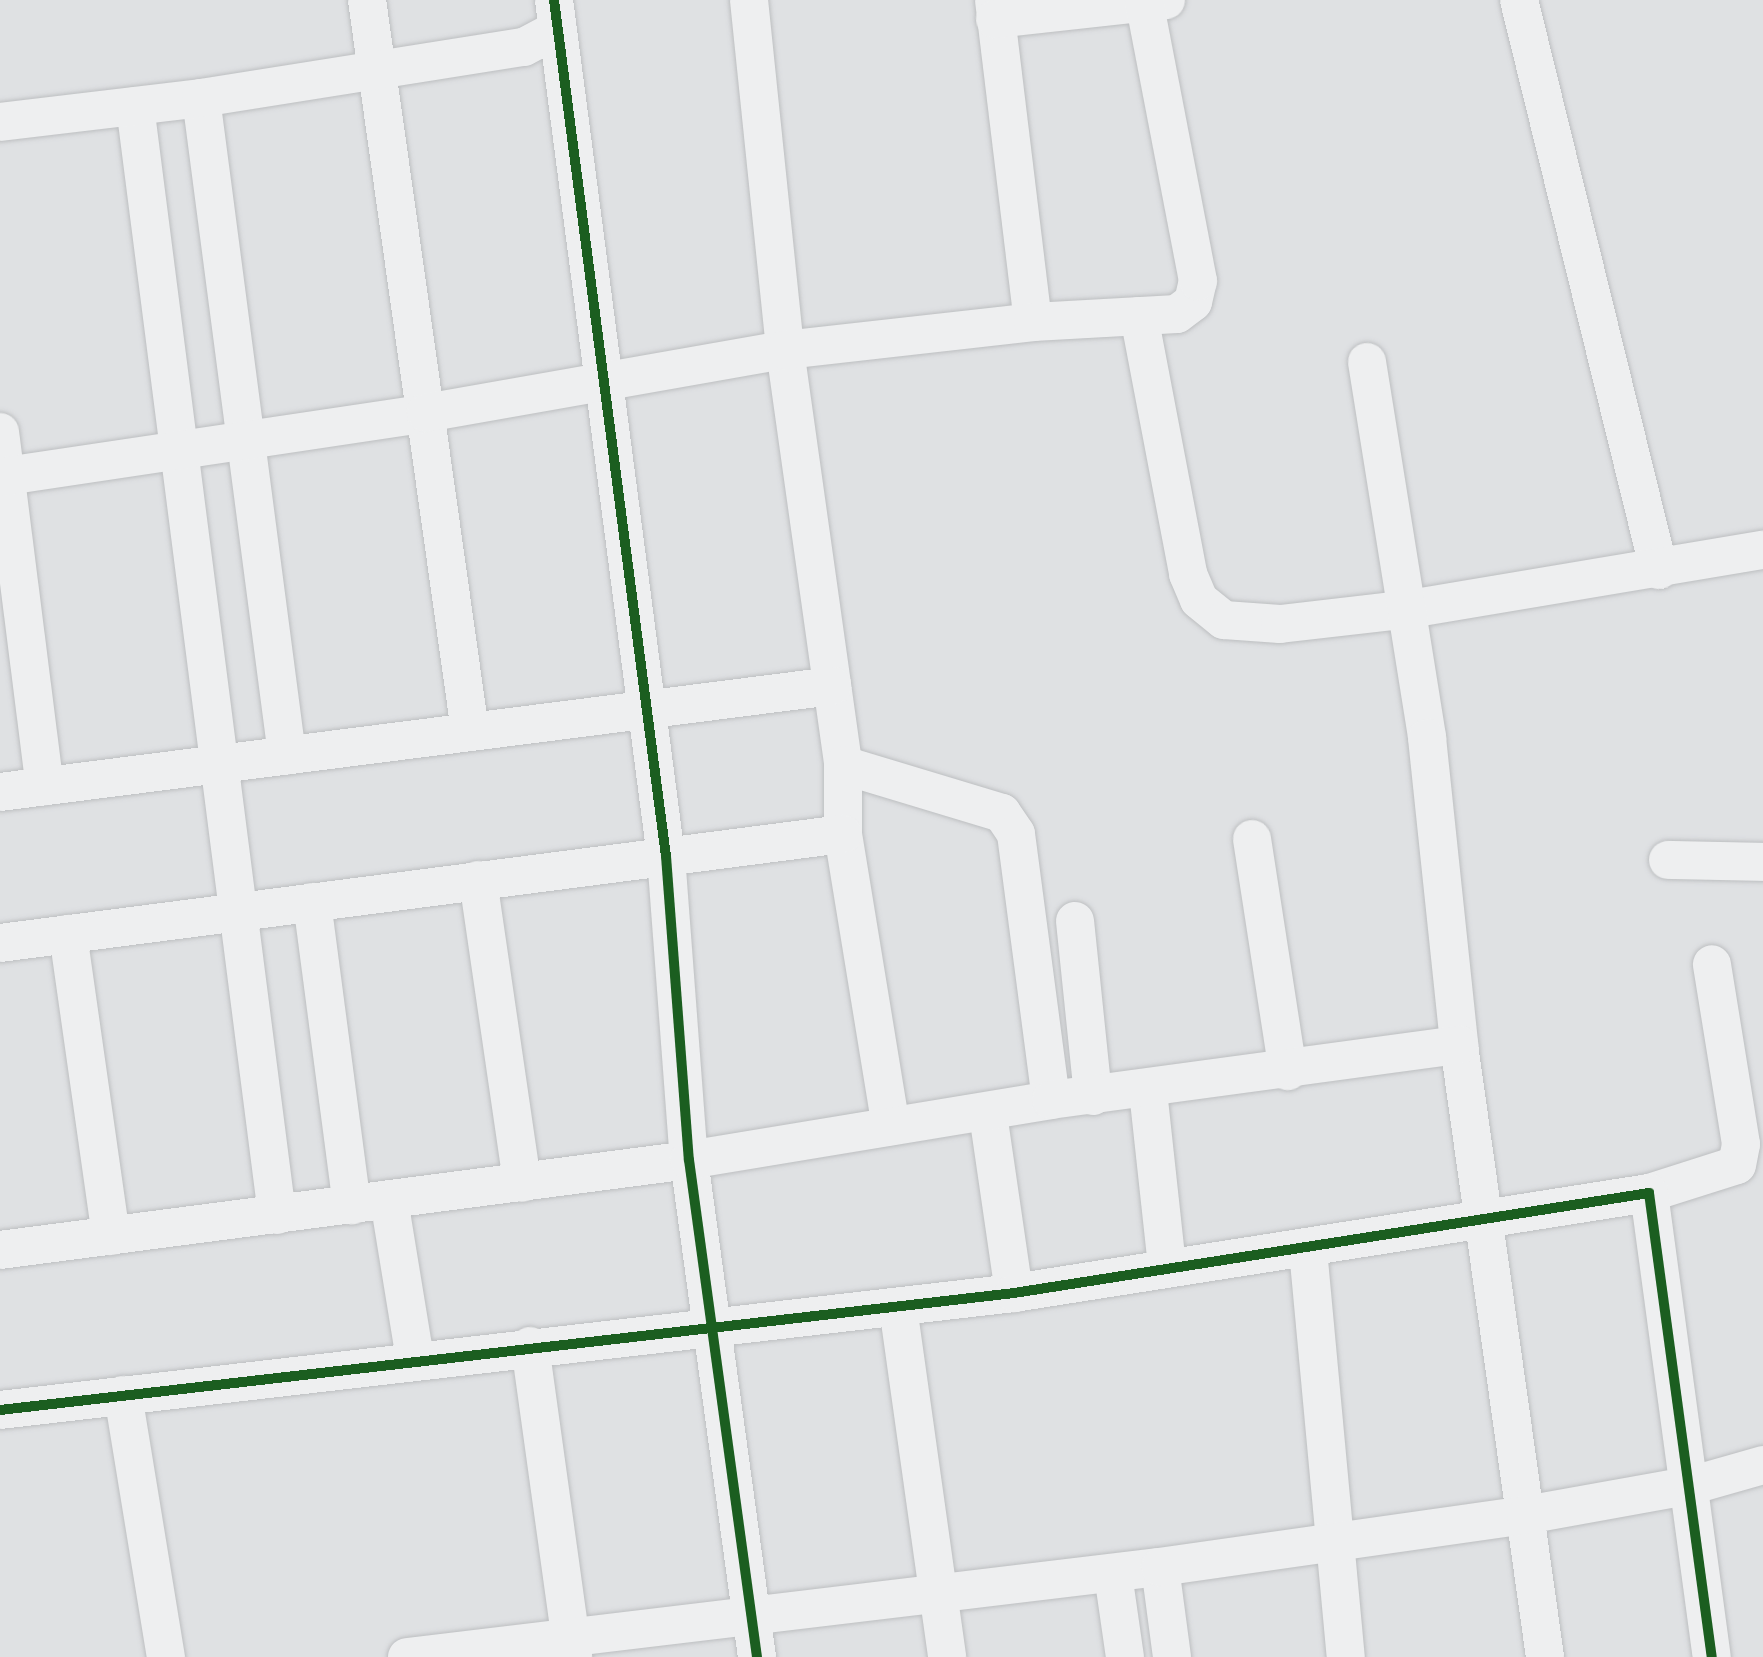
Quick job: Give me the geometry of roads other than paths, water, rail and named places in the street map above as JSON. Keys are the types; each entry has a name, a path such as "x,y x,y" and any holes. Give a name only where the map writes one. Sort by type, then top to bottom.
{"street":[{"path":"367,0 470,731"},
{"path":"749,0 785,350 844,765 843,834 891,1126"},
{"path":"1519,0 1659,570"},
{"path":"3,477 426,414 785,350 1033,322 1177,314 1193,302 1198,281 1151,1 994,10 1033,322"},
{"path":"0,122 201,98 376,66 524,47 556,14"},
{"path":"556,14 601,384 666,856 689,1160 757,1657"},
{"path":"201,98 287,755"},
{"path":"135,106 215,764 277,1215"},
{"path":"1139,316 1188,574 1199,600 1224,621 1280,624 1409,609 1659,570 1763,550"},
{"path":"1367,362 1409,609 1459,1045 1545,1657"},
{"path":"0,432 3,477 45,786"},
{"path":"0,792 832,686"},
{"path":"844,765 1002,813 1016,834 1051,1100"},
{"path":"0,943 843,834"},
{"path":"1252,839 1288,1071"},
{"path":"1668,860 1763,862"},
{"path":"478,880 522,1183"},
{"path":"312,902 352,1205"},
{"path":"1075,921 1093,1096"},
{"path":"68,934 110,1236"},
{"path":"0,1410 415,1359 1014,1293 1167,1266 1308,1250 1486,1223 1649,1193 1737,1165 1741,1144 1712,964"},
{"path":"0,1250 689,1160 891,1126 988,1114 1051,1100 1148,1091 1459,1045"},
{"path":"1148,1091 1167,1266"},
{"path":"988,1114 1014,1293"},
{"path":"1649,1193 1693,1485 1712,1657"},
{"path":"389,1200 415,1359"},
{"path":"1308,1250 1333,1541 1346,1657"},
{"path":"898,1307 947,1657"},
{"path":"530,1346 572,1645"},
{"path":"123,1395 166,1657"},
{"path":"407,1657 572,1645 751,1611 939,1595 1114,1574 1526,1515 1693,1485 1763,1465"},
{"path":"1160,1567 1172,1657"},
{"path":"1114,1574 1125,1657"}]}
